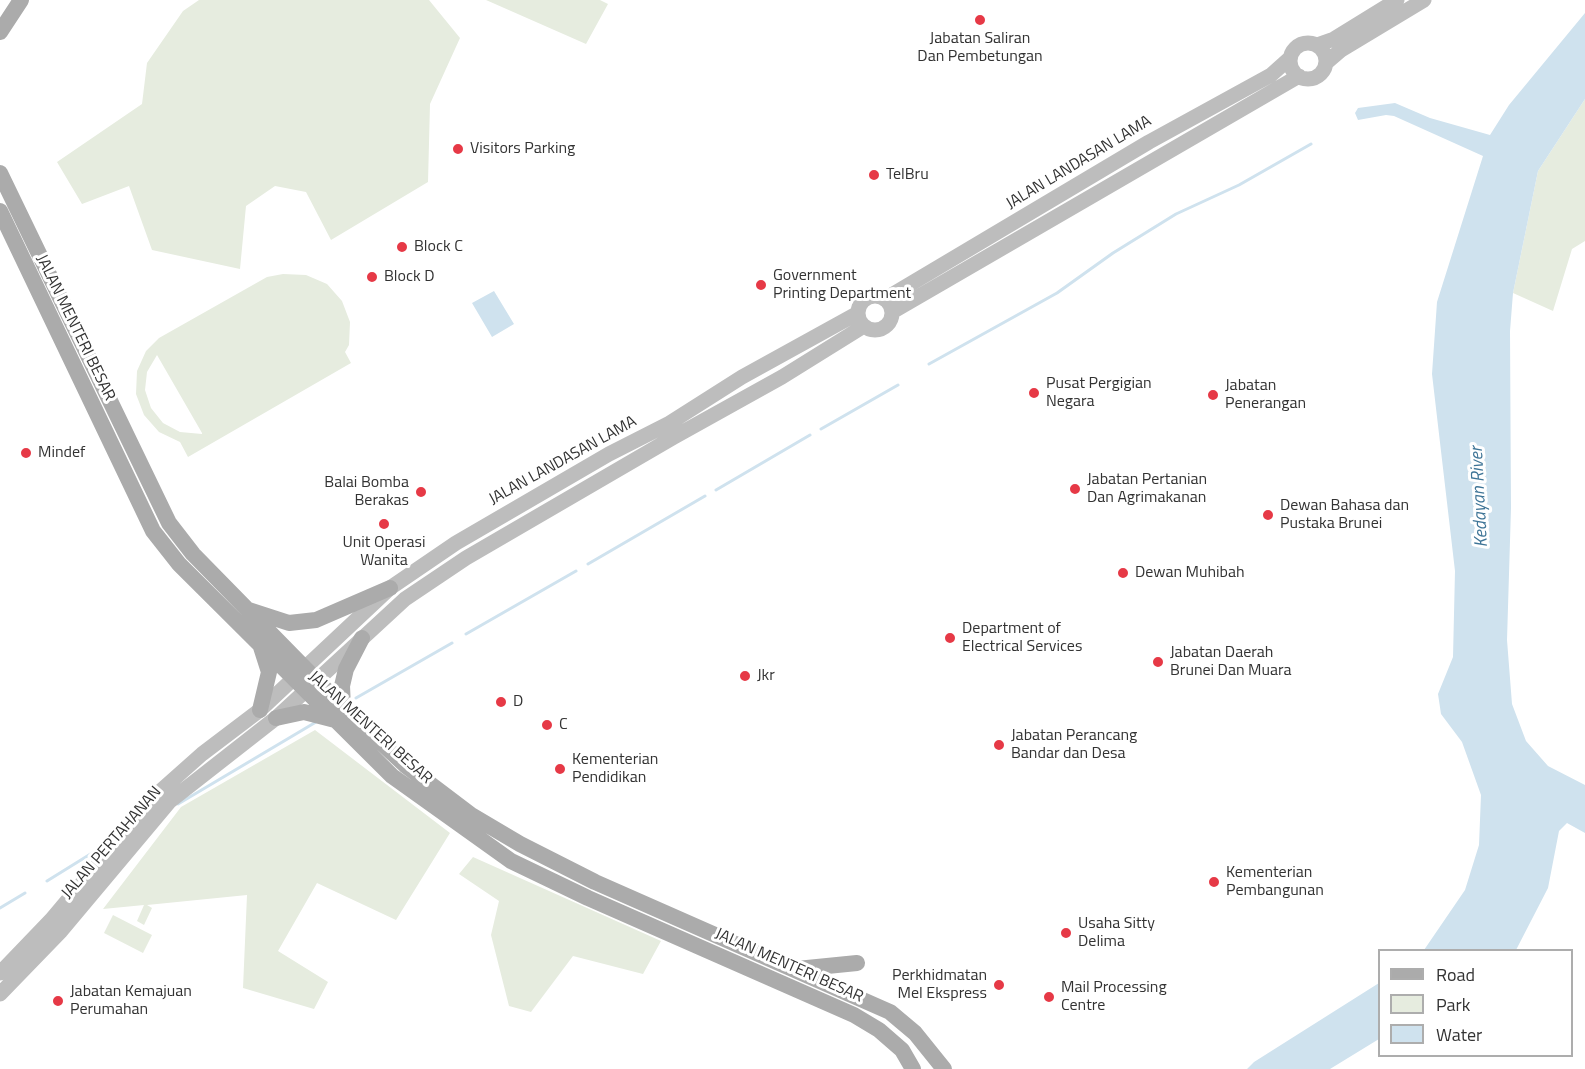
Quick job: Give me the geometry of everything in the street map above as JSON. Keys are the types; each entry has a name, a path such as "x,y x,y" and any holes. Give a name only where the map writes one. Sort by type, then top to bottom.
{"main road":[{"path":"0,10 12,0"},
{"path":"0,32 21,0"},
{"path":"1397,0 1334,39 1317,45 1302,44 1294,49 1290,58 1292,69 1299,76 1309,79 1318,76 1327,62 1341,50 1424,0"},
{"path":"1317,45 1324,52 1327,62"},
{"name":"JALAN LANDASAN LAMA","path":"889,306 962,254 1149,142 1270,75 1290,58"},
{"name":"JALAN LANDASAN LAMA","path":"889,306 1041,225 1299,76"},
{"path":"1149,142 1163,146 1218,113 1233,114"},
{"name":"JALAN MENTERI BESAR","path":"0,173 169,523 193,554 246,609 392,776 511,861 588,898 854,1015 879,1030 902,1050 913,1069"},
{"name":"JALAN MENTERI BESAR","path":"0,211 153,531 179,564 260,644 306,680"},
{"path":"962,254 972,256 1029,224 1041,225"},
{"path":"868,298 889,306 889,323 881,329 861,319 861,304 868,298"},
{"path":"65,307 55,317 73,358 72,362"},
{"name":"JALAN LANDASAN LAMA","path":"306,680 362,638 405,600 466,558 782,377 861,319"},
{"name":"JALAN LANDASAN LAMA","path":"306,680 390,588 456,543 609,454 668,424 742,377 861,319"},
{"path":"609,454 629,451 657,435 674,437"},
{"path":"139,461 137,476 156,521 153,531"},
{"path":"456,543 466,558"},
{"path":"246,609 289,623 307,621 340,611 390,588"},
{"path":"276,718 304,712 340,714 346,669 362,638"},
{"path":"260,644 269,672 260,710"},
{"name":"JALAN PERTAHANAN","path":"0,973 51,920 157,795 202,754 260,710 306,680"},
{"name":"JALAN PERTAHANAN","path":"0,994 61,931 170,801 276,718 306,680"},
{"name":"JALAN MENTERI BESAR","path":"340,714 471,815 520,844 595,882 834,986 902,1020 944,1069"},
{"path":"796,969 857,963"},
{"path":"834,986 837,1000 854,1015"}],"green space":[{"path":"199,0 429,0 460,38 430,104 428,182 331,240 306,192 275,186 246,206 240,269 152,250 129,186 82,204 57,162 142,104 147,63 183,11"},
{"path":"486,0 600,0 608,4 586,44"},
{"path":"1585,99 1585,241 1572,249 1553,311 1513,293 1538,171"},
{"path":"283,274 306,275 327,284 342,301 350,322 349,345 345,352 351,363 188,457 180,442 159,432 144,415 136,394 137,371 146,351 159,338 267,277","holes":["157,355 202,433 180,432 163,423 151,408 145,390 147,372"]},
{"path":"315,730 450,833 396,920 317,883 278,951 328,982 314,1009 243,988 247,895 147,905 152,908 144,925 137,921 144,905 103,909 181,807"},
{"path":"473,857 661,941 643,974 573,956 531,1012 509,1006 491,935 499,901 459,874"},
{"path":"113,915 152,935 143,953 104,933"}],"water":[{"name":"Kedayan River","path":"1585,13 1585,99 1538,171 1513,293 1510,331 1511,508 1507,640 1512,704 1526,741 1548,766 1585,785 1585,833 1567,823 1559,831 1548,888 1517,949 1425,949 1465,890 1479,845 1481,795 1462,742 1441,714 1438,694 1453,657 1455,571 1432,374 1437,302 1483,156 1394,116 1386,115 1358,120 1355,113 1358,108 1395,103 1430,118 1490,135 1509,105"},
{"path":"494,291 514,324 492,337 472,303"},
{"path":"1378,984 1378,1040 1330,1069 1247,1069 1254,1062"}],"waterway":[{"path":"929,364 1057,293 1113,253 1176,214 1239,185 1311,144"},
{"path":"821,429 898,385"},
{"path":"716,490 810,435"},
{"path":"588,564 705,496"},
{"path":"466,634 576,571"},
{"path":"356,698 452,643"},
{"path":"178,804 316,722"},
{"path":"47,881 97,850"},
{"path":"0,908 25,893"}],"place":[{"name":"Jabatan Saliran Dan Pembetungan","path":"980,20"},
{"name":"Visitors Parking","path":"458,149"},
{"name":"TelBru","path":"874,175"},
{"name":"Block C","path":"402,247"},
{"name":"Block D","path":"372,277"},
{"name":"Government Printing Department","path":"761,285"},
{"name":"Pusat Pergigian Negara","path":"1034,393"},
{"name":"Jabatan Penerangan","path":"1213,395"},
{"name":"Mindef","path":"26,453"},
{"name":"Jabatan Pertanian Dan Agrimakanan","path":"1075,489"},
{"name":"Balai Bomba Berakas","path":"421,492"},
{"name":"Dewan Bahasa dan Pustaka Brunei","path":"1268,515"},
{"name":"Unit Operasi Wanita","path":"384,524"},
{"name":"Dewan Muhibah","path":"1123,573"},
{"name":"Department of Electrical Services","path":"950,638"},
{"name":"Jabatan Daerah Brunei Dan Muara","path":"1158,662"},
{"name":"Jkr","path":"745,676"},
{"name":"D","path":"501,702"},
{"name":"C","path":"547,725"},
{"name":"Jabatan Perancang Bandar dan Desa","path":"999,745"},
{"name":"Kementerian Pendidikan","path":"560,769"},
{"name":"Kementerian Pembangunan","path":"1214,882"},
{"name":"Usaha Sitty Delima","path":"1066,933"},
{"name":"Perkhidmatan Mel Ekspress","path":"999,985"},
{"name":"Mail Processing Centre","path":"1049,997"},
{"name":"Jabatan Kemajuan Perumahan","path":"58,1001"}]}
